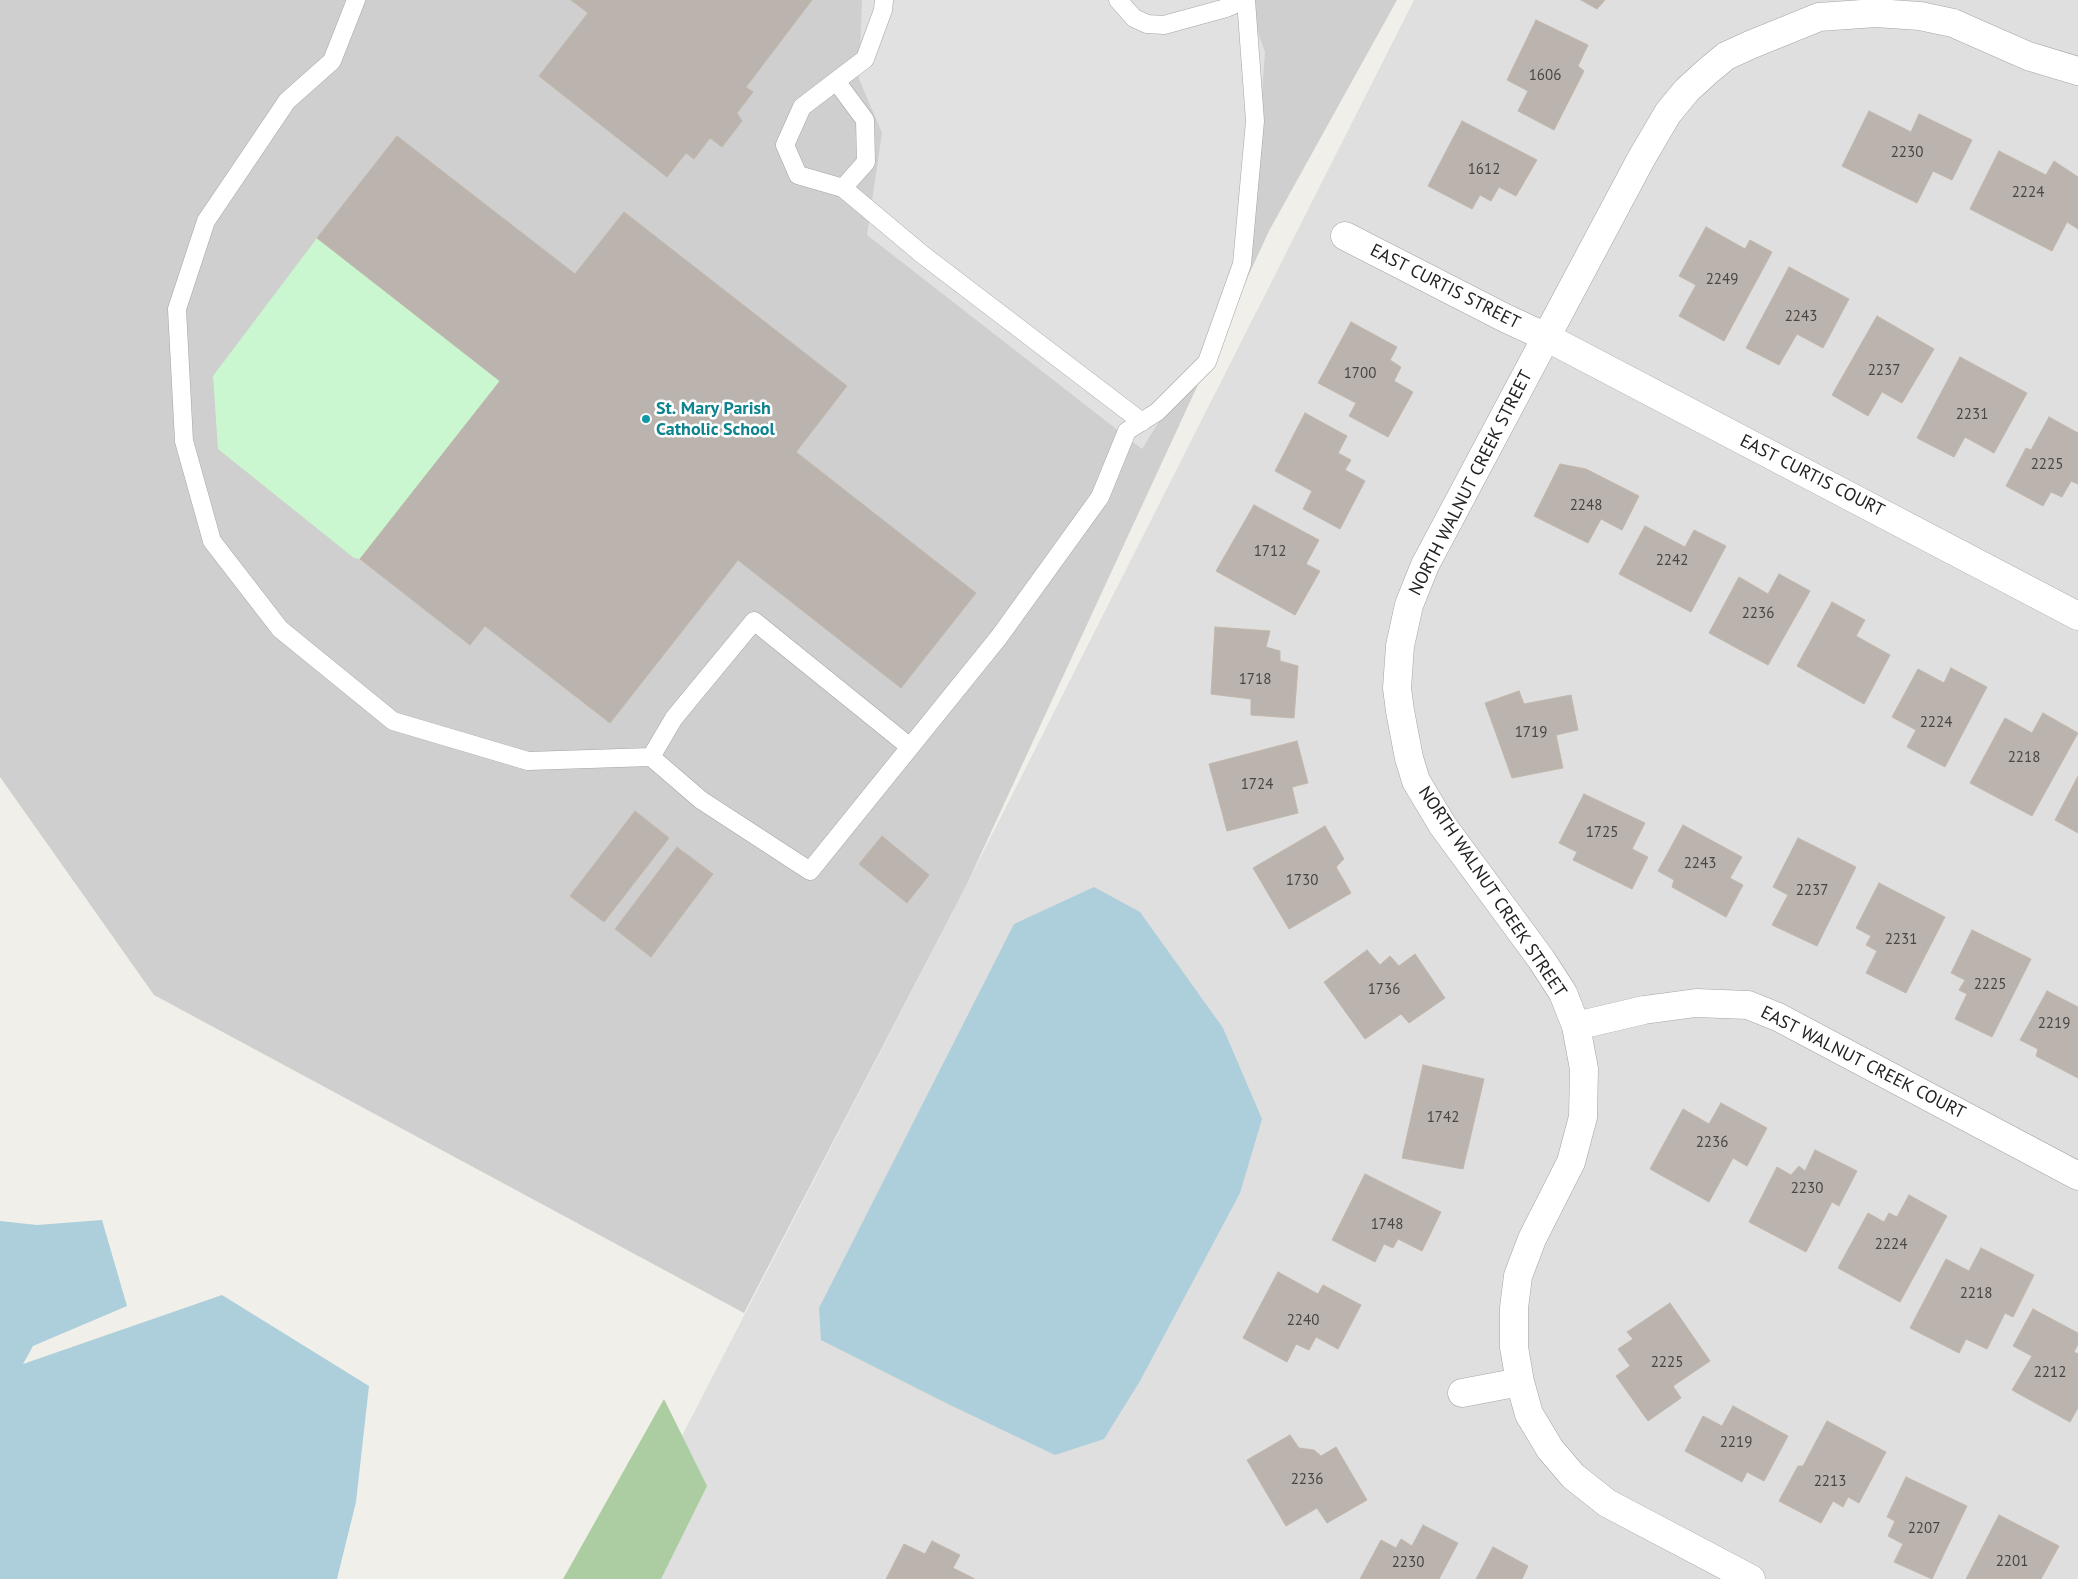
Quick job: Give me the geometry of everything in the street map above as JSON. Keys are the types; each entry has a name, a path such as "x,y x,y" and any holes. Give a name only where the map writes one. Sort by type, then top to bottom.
{"street":[{"name":"NORTH WALNUT CREEK STREET","path":"1751,1579 1607,1503 1573,1476 1550,1449 1529,1414 1520,1382 1514,1347 1514,1308 1518,1276 1532,1239 1571,1162 1583,1117 1584,1069 1576,1026 1563,993 1443,826 1416,781 1405,739 1397,688 1400,646 1409,605 1425,565 1640,159 1668,113 1687,90 1726,56 1782,31 1817,9 1898,14 1953,23 2028,56 2078,71"},
{"name":"EAST CURTIS STREET","path":"1345,236 1546,337"},
{"name":"EAST CURTIS COURT","path":"1546,337 2078,616"},
{"name":"EAST WALNUT CREEK COURT","path":"1576,1026 1644,1010 1696,1003 1748,1005 1778,1017 2078,1176"},
{"path":"1462,1393 1520,1382"}],"lane":[{"path":"356,0 332,61 287,101 206,221 177,309 184,441 212,541 280,629 393,720 528,761 651,757 702,800 810,871 999,637 1100,497 1127,431 1157,412 1207,362 1242,264 1256,120 1245,0 1226,8 1164,26 1146,24 1134,18 1118,0"},
{"path":"884,0 883,10 865,59 802,107 785,145 798,176 843,188 923,255 1142,422"},
{"path":"836,81 865,120 866,162 843,188"},
{"path":"651,757 674,718 754,621 910,747"}],"shaded area":[{"path":"0,0 1397,0 1269,231 967,884 744,1313 154,995 0,777"},
{"path":"862,0 1246,0 1265,52 1248,278 1142,449 867,235 882,133 859,79"},
{"path":"1414,0 2078,0 2078,1579 608,1579 967,884"}],"green space":[{"path":"317,238 500,381 360,559 354,558 218,449 213,376"},
{"path":"664,1399 707,1486 661,1579 563,1579"}],"water":[{"path":"1094,887 1140,912 1223,1028 1262,1119 1240,1193 1140,1381 1104,1439 1055,1455 821,1340 819,1308 1014,924"},
{"path":"102,1220 127,1306 33,1346 23,1364 222,1295 369,1386 356,1502 337,1579 0,1579 0,1221 37,1225"}],"building":[{"path":"571,0 812,0 746,87 753,92 737,113 742,121 722,147 710,138 694,159 686,153 667,177 539,76 588,13"},
{"path":"1581,0 1605,0 1597,9"},
{"path":"1536,20 1588,45 1578,66 1584,71 1554,130 1518,111 1528,91 1507,80"},
{"path":"1869,111 1911,132 1919,114 1972,140 1952,180 1933,171 1917,203 1842,166"},
{"path":"1462,121 1537,160 1516,196 1499,187 1491,201 1480,195 1472,209 1428,186"},
{"name":"St. Mary Parish Catholic School","path":"397,136 575,274 624,212 847,386 796,452 976,593 901,688 738,560 610,723 485,626 470,645 360,559 500,381 317,238"},
{"path":"1999,151 2046,175 2054,161 2078,177 2078,229 2067,222 2052,251 1970,209"},
{"path":"1706,227 1745,249 1750,240 1772,252 1724,341 1679,316 1696,285 1679,276"},
{"path":"1789,267 1849,299 1823,348 1797,334 1779,365 1746,348"},
{"path":"1877,316 1934,349 1902,403 1882,392 1868,416 1832,395"},
{"path":"1351,322 1397,347 1390,360 1401,367 1394,381 1413,392 1388,437 1349,416 1356,403 1318,383"},
{"path":"1960,357 2027,393 1994,453 1965,437 1954,457 1917,438"},
{"path":"1305,413 1347,436 1338,453 1351,460 1345,470 1365,481 1340,529 1303,509 1312,491 1275,471"},
{"path":"2049,417 2078,433 2078,484 2071,481 2062,497 2051,492 2043,506 2006,486 2026,448 2031,450"},
{"path":"1560,464 1586,469 1639,496 1622,530 1601,519 1588,543 1534,516"},
{"path":"1254,505 1319,540 1306,564 1320,571 1295,615 1216,571"},
{"path":"1645,526 1685,547 1694,530 1726,546 1691,612 1619,574"},
{"path":"1779,574 1810,591 1768,665 1709,633 1739,577 1768,594"},
{"path":"1832,602 1865,620 1856,636 1890,655 1864,704 1797,666"},
{"path":"1215,627 1270,631 1266,647 1280,651 1280,661 1298,666 1294,718 1251,715 1251,699 1211,694"},
{"path":"1951,668 1987,687 1945,767 1907,747 1916,730 1892,717 1918,669 1944,683"},
{"path":"1519,691 1524,704 1571,695 1578,730 1556,735 1563,768 1512,778 1485,703"},
{"path":"2043,713 2078,733 2032,816 1970,783 2005,718 2032,733"},
{"path":"1297,741 1308,783 1292,787 1298,813 1227,831 1209,764"},
{"path":"2078,776 2078,833 2055,820"},
{"path":"1584,794 1645,823 1632,849 1648,857 1632,889 1573,860 1577,852 1559,843"},
{"path":"635,811 669,838 604,922 570,896"},
{"path":"1683,825 1742,857 1730,878 1743,885 1726,917 1672,887 1674,880 1658,871"},
{"path":"1325,826 1344,859 1336,867 1351,893 1289,929 1253,868"},
{"path":"882,836 929,875 907,903 859,864"},
{"path":"1798,838 1856,867 1817,946 1772,925 1788,895 1773,887"},
{"path":"677,847 713,874 651,957 615,929"},
{"path":"1879,883 1945,917 1906,993 1866,973 1877,951 1866,945 1871,936 1856,928"},
{"path":"1972,930 2031,959 1992,1037 1955,1019 1967,994 1959,990 1965,980 1951,973"},
{"path":"1367,950 1380,965 1390,956 1399,966 1415,954 1445,998 1409,1023 1401,1014 1365,1039 1324,982"},
{"path":"2047,991 2078,1007 2078,1078 2036,1056 2038,1049 2020,1040"},
{"path":"1423,1065 1484,1079 1463,1169 1402,1158"},
{"path":"1721,1103 1767,1128 1747,1166 1733,1158 1709,1202 1650,1169 1683,1109 1709,1124"},
{"path":"1815,1150 1857,1171 1839,1206 1832,1202 1806,1252 1749,1222 1777,1167 1791,1175 1799,1166 1805,1171"},
{"path":"1365,1174 1441,1212 1422,1251 1398,1239 1393,1248 1384,1244 1375,1262 1332,1240"},
{"path":"1909,1195 1947,1216 1900,1302 1838,1268 1868,1213 1884,1222 1889,1213 1897,1217"},
{"path":"1981,1248 2034,1275 2013,1317 2005,1313 1987,1349 1966,1339 1959,1353 1910,1328 1946,1259 1969,1271"},
{"path":"1278,1272 1318,1294 1323,1285 1361,1305 1338,1349 1316,1337 1309,1350 1296,1344 1287,1362 1243,1338"},
{"path":"1670,1303 1710,1361 1673,1386 1681,1398 1648,1421 1616,1376 1630,1366 1618,1349 1633,1339 1627,1332"},
{"path":"2033,1309 2078,1333 2078,1344 2074,1352 2078,1354 2078,1408 2070,1422 2012,1390 2032,1356 2013,1346"},
{"path":"1733,1406 1788,1436 1764,1481 1747,1472 1742,1482 1685,1451 1703,1416 1722,1426"},
{"path":"1827,1421 1886,1452 1859,1503 1848,1497 1843,1507 1833,1501 1821,1523 1779,1501 1798,1466 1803,1466"},
{"path":"1290,1435 1299,1448 1314,1450 1321,1456 1336,1447 1367,1500 1327,1523 1317,1508 1286,1526 1247,1460"},
{"path":"1906,1477 1967,1506 1932,1579 1894,1562 1903,1544 1888,1536 1895,1521 1887,1517"},
{"path":"1999,1515 2059,1546 2041,1579 1966,1579"},
{"path":"1423,1525 1458,1543 1439,1579 1360,1579 1381,1540 1396,1548 1401,1539 1412,1546"},
{"path":"932,1541 960,1555 953,1568 975,1579 886,1579 904,1544 925,1554"},
{"path":"1493,1547 1528,1566 1522,1579 1476,1579"}],"place":[{"name":"St. Mary Parish Catholic School","path":"646,419"}]}
